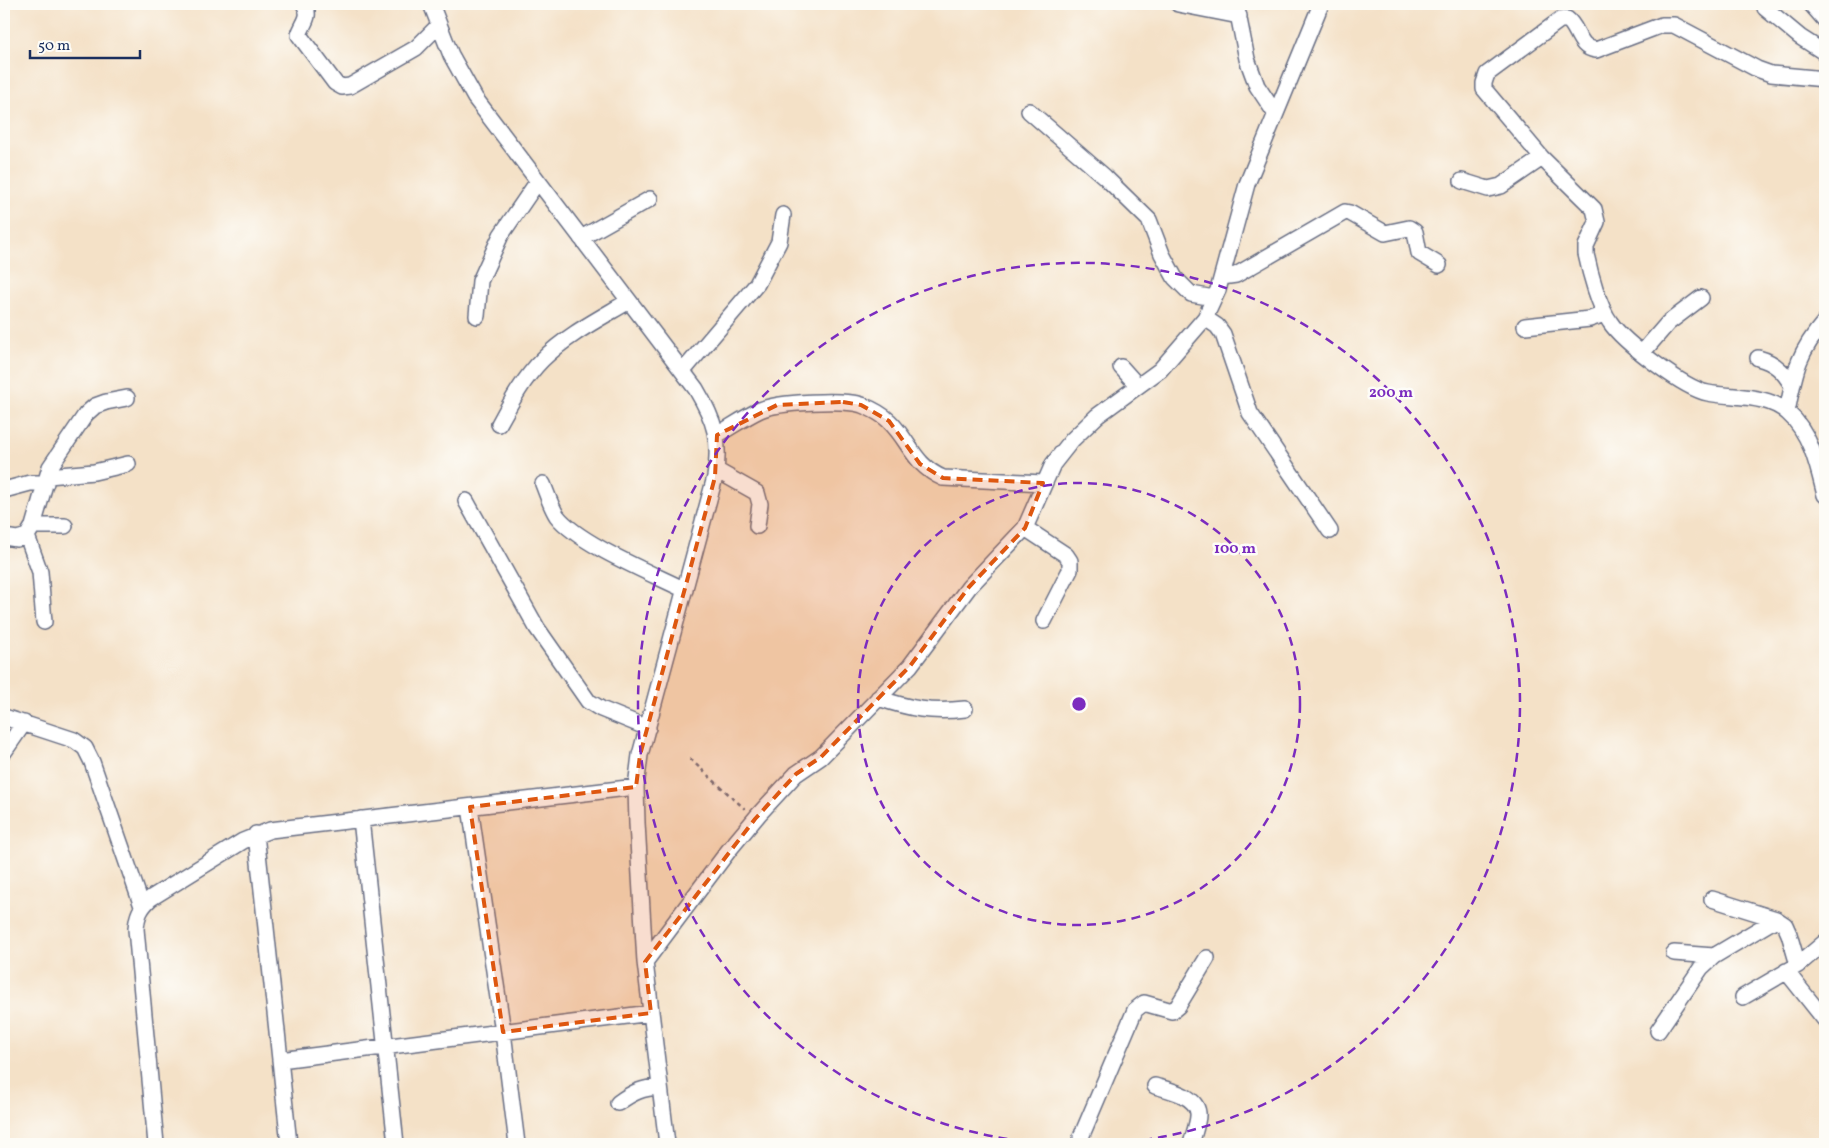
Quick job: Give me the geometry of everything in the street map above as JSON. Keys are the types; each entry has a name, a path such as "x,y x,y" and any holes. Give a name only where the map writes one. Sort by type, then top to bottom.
{"street":[{"path":"304,4 308,11 308,19 299,35 335,83 342,87 350,86 416,48 440,25"},
{"path":"431,4 451,55 474,98 683,371 710,412 717,435 716,470 640,755 636,788 645,962 668,1144"},
{"path":"1178,4 1238,10 1248,59 1256,86 1275,114"},
{"path":"645,962 755,819 796,774 821,757 910,666 969,587 1025,528 1043,483 1053,464 1084,428 1169,361 1205,318 1222,277 1247,184 1321,4"},
{"path":"1811,4 1825,20"},
{"path":"1765,8 1800,37 1825,53"},
{"path":"1825,79 1771,74 1757,69 1674,24 1662,25 1596,50 1589,49 1583,45 1572,23 1567,19 1560,20 1487,74 1484,83 1484,89 1542,158 1594,209 1597,215 1597,222 1586,246 1586,254 1605,314 1615,329 1642,353 1692,388 1702,392 1765,401 1787,412 1799,424 1809,442 1825,496"},
{"path":"1029,111 1105,177 1149,220 1162,254 1175,278 1191,294 1214,298"},
{"path":"1462,181 1488,189 1501,186 1542,158"},
{"path":"477,316 480,281 501,235 538,181"},
{"path":"581,238 650,199"},
{"path":"1222,277 1236,275 1345,212 1385,233 1409,228 1414,232 1419,253 1439,265"},
{"path":"683,371 757,284 779,242 783,215"},
{"path":"1642,353 1668,323 1700,298"},
{"path":"498,424 518,390 542,360 572,335 629,301"},
{"path":"1525,326 1590,319 1605,314"},
{"path":"1205,318 1218,326 1223,334 1250,414 1330,531"},
{"path":"1787,412 1796,365 1803,350 1825,321"},
{"path":"1758,358 1768,361 1777,367 1785,374 1792,386"},
{"path":"1121,367 1138,386"},
{"path":"44,622 40,572 30,531 47,480 56,457 86,414 95,406 127,398"},
{"path":"717,435 761,410 777,405 844,402 861,405 889,421 920,464 930,472 943,478 1043,483"},
{"path":"4,490 30,483 128,464"},
{"path":"716,470 757,494 760,504 756,517 757,526"},
{"path":"543,484 557,515 569,526 600,548 685,590"},
{"path":"466,501 537,628 588,701 601,709 648,728"},
{"path":"4,537 17,539 30,531 66,526"},
{"path":"1025,528 1066,555 1070,561 1070,570 1044,621"},
{"path":"878,698 917,710 938,712 965,709"},
{"path":"4,717 74,740 85,748 92,762 142,906"},
{"path":"4,752 24,723"},
{"path":"156,1144 136,929 137,917 142,906 256,834 270,830 636,788"},
{"path":"470,807 503,1032 517,1144"},
{"path":"360,820 396,1144"},
{"path":"256,834 289,1144"},
{"path":"1712,899 1776,919 1785,925 1789,934 1792,968 1825,1020"},
{"path":"1658,1031 1692,979 1714,956 1776,919"},
{"path":"1742,997 1792,968 1825,942"},
{"path":"1674,952 1714,956"},
{"path":"1084,1144 1082,1137 1135,1010 1144,1003 1172,1011 1178,1006 1207,958"},
{"path":"280,1060 651,1013"},
{"path":"1155,1086 1180,1094 1194,1105 1198,1113 1191,1144"},
{"path":"618,1104 643,1088 660,1087"}],"path":[{"path":"690,758 755,819"}],"highlighted area":[{"path":"843,402 861,405 889,421 920,464 943,478 1043,483 1025,528 969,587 910,666 821,757 796,774 755,819 645,962 651,1013 503,1032 470,807 636,787 640,755 715,477 717,435 777,405"}]}
